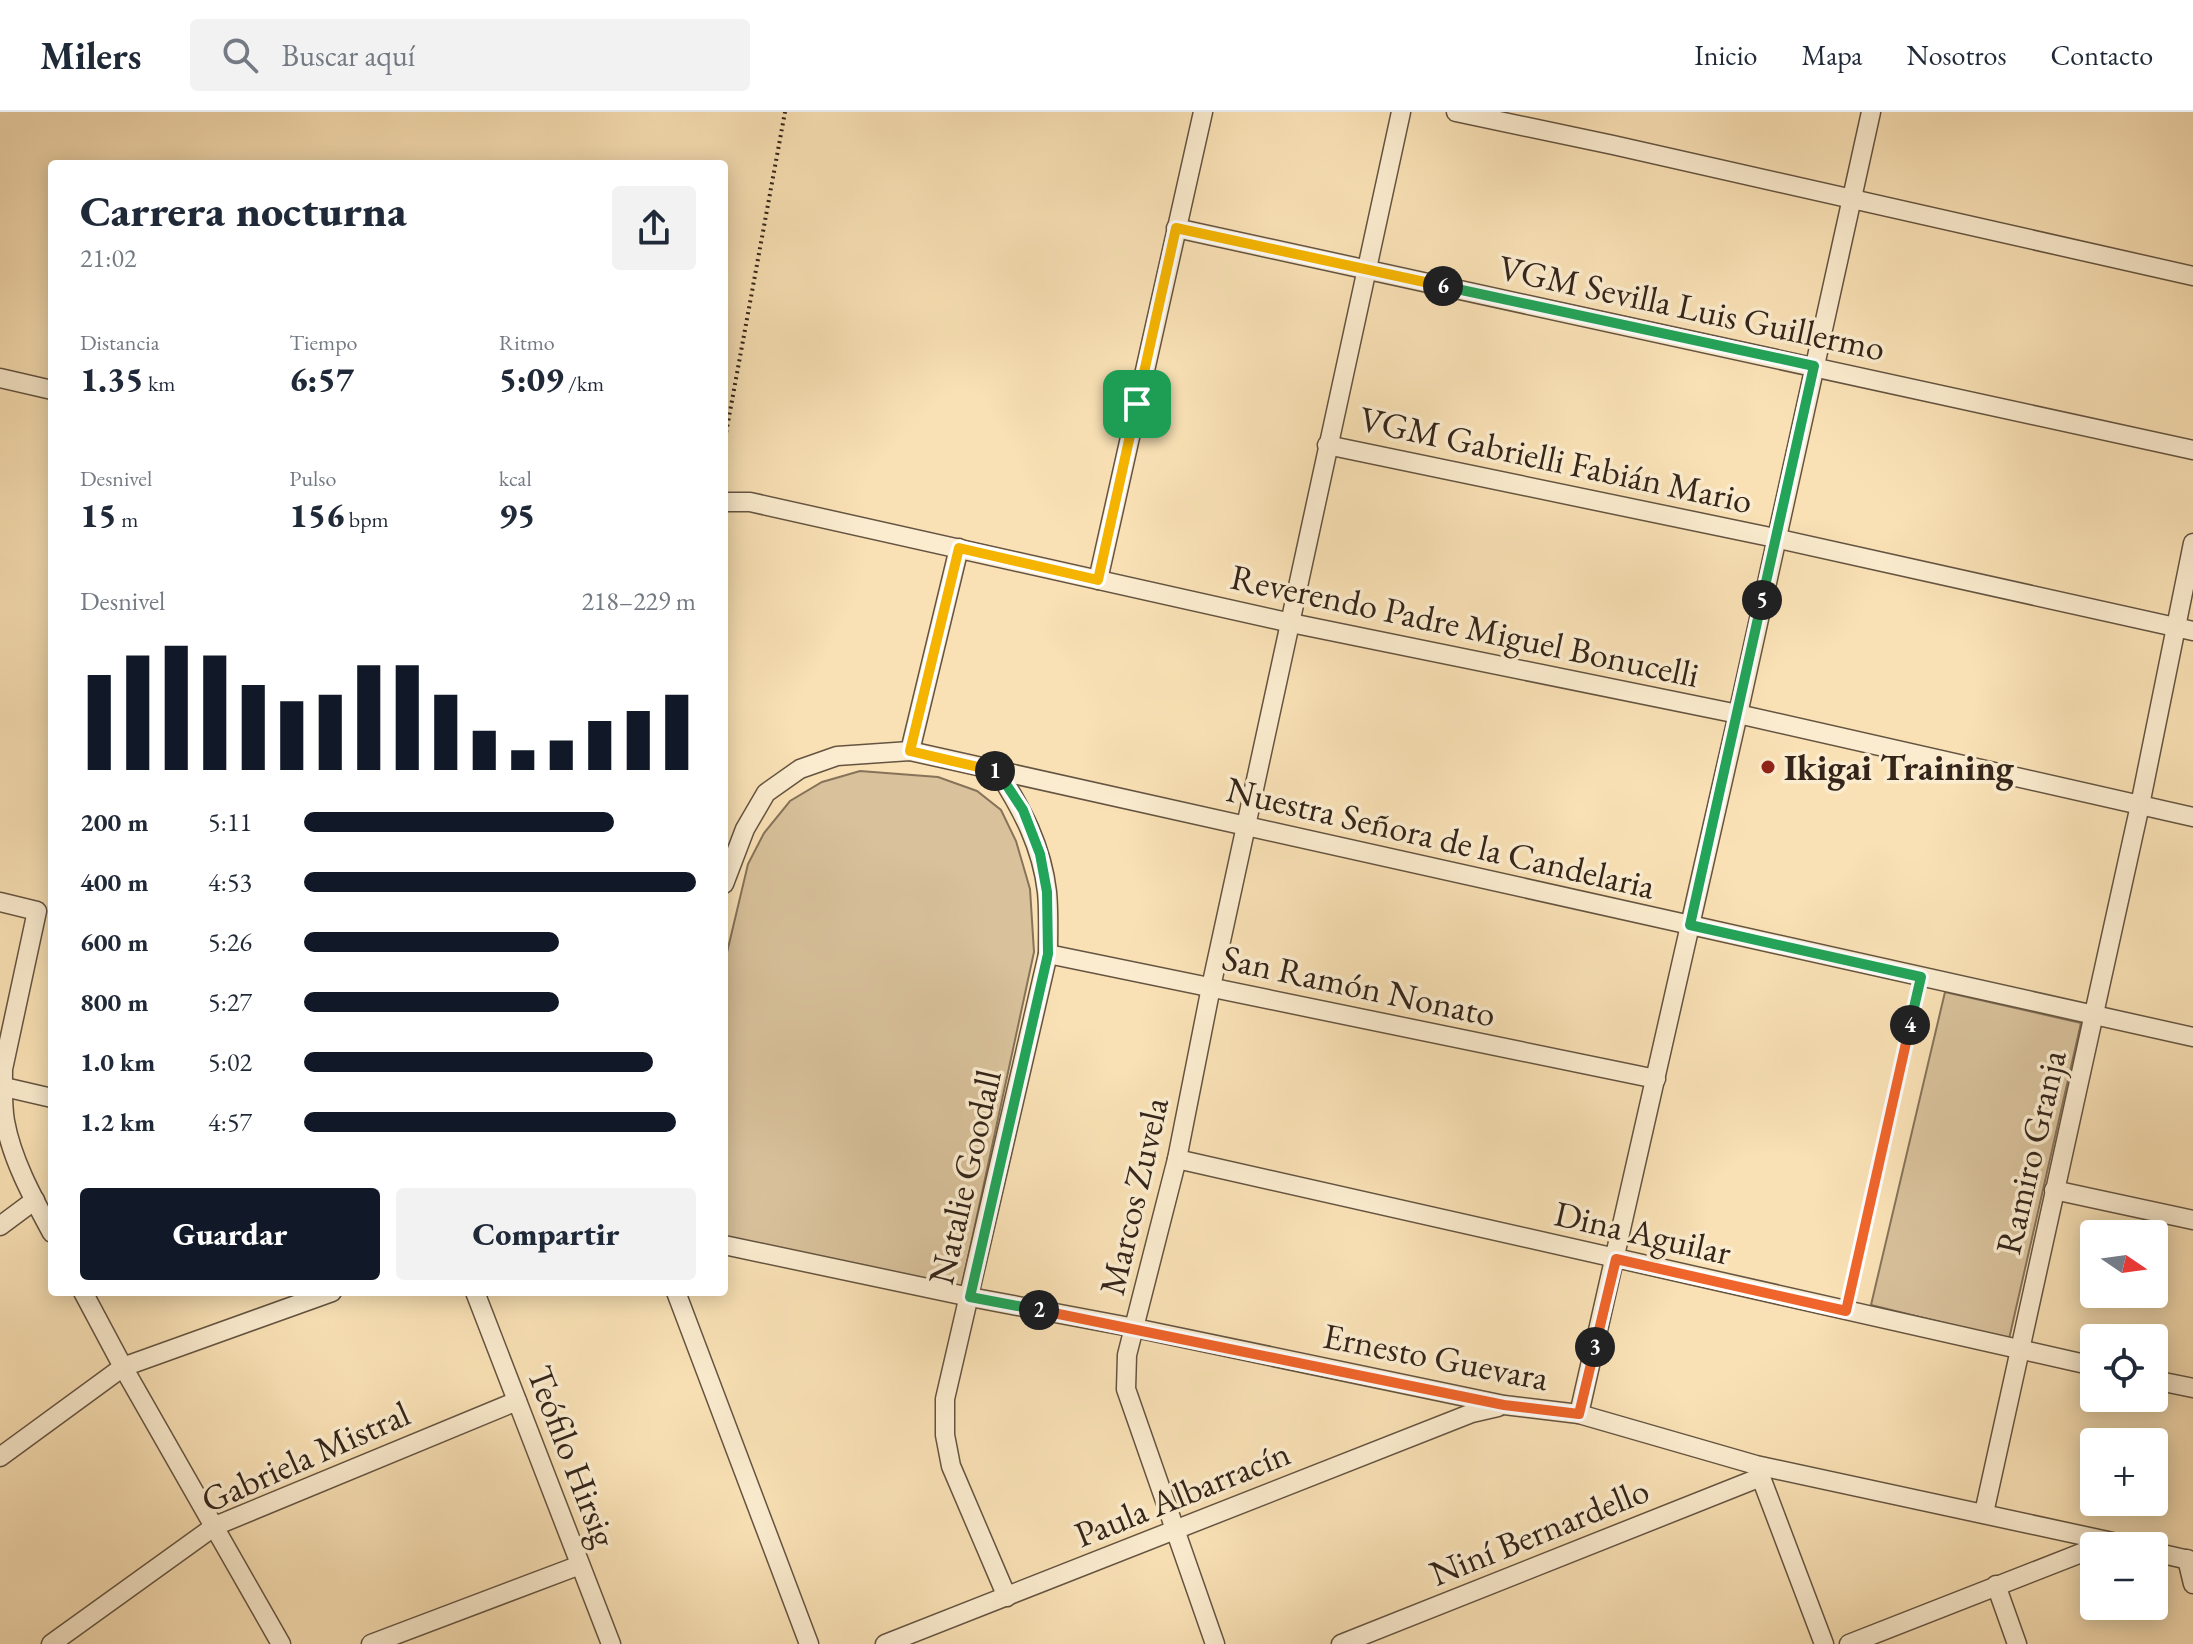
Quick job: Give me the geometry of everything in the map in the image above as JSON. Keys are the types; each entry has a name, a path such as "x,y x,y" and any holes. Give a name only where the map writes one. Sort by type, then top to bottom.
{"street":[{"path":"1098,580 1203,112"},
{"name":"Marcos Zuvela","path":"1215,1644 1126,1389 1127,1355 1177,1159 1211,987 1401,112"},
{"path":"1456,112 2193,276"},
{"path":"1579,1414 1871,112"},
{"name":"VGM Sevilla Luis Guillermo","path":"1176,228 2193,450"},
{"path":"0,378 48,389"},
{"name":"VGM Gabrielli Fabián Mario","path":"1327,445 1775,538 2184,630"},
{"name":"Reverendo Padre Miguel Bonucelli","path":"728,502 750,502 1291,623 1738,714 2193,817"},
{"name":"Ramiro Granja","path":"1984,1513 2140,805 2184,630 2193,543"},
{"path":"910,751 959,548"},
{"name":"Nuestra Señora de la Candelaria","path":"728,874 745,829 766,793 800,769 837,756 910,751 2193,1037"},
{"name":"Natalie Goodall","path":"998,772 1023,810 1040,854 1047,892 1048,954 945,1399 945,1435 951,1466 1007,1597"},
{"path":"0,902 37,911 3,1069 2,1087 12,1150 48,1225"},
{"name":"San Ramón Nonato","path":"1048,954 1656,1079"},
{"path":"2,1087 48,1097"},
{"name":"Dina Aguilar","path":"1177,1159 2080,1363"},
{"path":"2054,1190 2193,1220"},
{"path":"0,1226 35,1200"},
{"name":"Ernesto Guevara","path":"728,1246 1504,1405 1579,1414 1758,1471 1984,1513 2080,1539"},
{"path":"85,1296 281,1644"},
{"path":"0,1457 123,1367 321,1296"},
{"name":"Teófilo Hirsig","path":"477,1296 611,1644"},
{"path":"678,1296 809,1644"},
{"path":"2168,1383 2193,1388"},
{"name":"Gabriela Mistral","path":"51,1644 215,1526 517,1401"},
{"name":"Paula Albarracín","path":"885,1644 912,1639 1007,1597 1472,1413 1504,1405"},
{"path":"1758,1471 1824,1644"},
{"name":"Niní Bernardello","path":"1341,1644 1758,1471"},
{"path":"1849,1644 2080,1553"},
{"path":"2168,1555 2190,1560 2193,1584"},
{"path":"371,1644 580,1565"},
{"path":"1996,1585 2017,1644"}],"path":[{"path":"728,422 785,112"},
{"path":"1846,1311 1921,977"}],"shaded area":[{"path":"860,771 938,777 977,791 1001,810 1016,841 1030,889 1034,952 961,1290 728,1238 728,948 748,864 764,833 790,801 822,782"},
{"path":"1945,992 2081,1023 2009,1339 1871,1305"}],"place":[{"name":"Ikigai Training","path":"1768,767"}],"route":[{"path":"1176,228 1814,366 1690,925 1921,977 1846,1311 1616,1259 1579,1414 1504,1405 970,1297 1048,954 1047,892 1040,854 1023,810 998,772 910,751 959,548 1098,580 1137,404 1176,228"}]}
